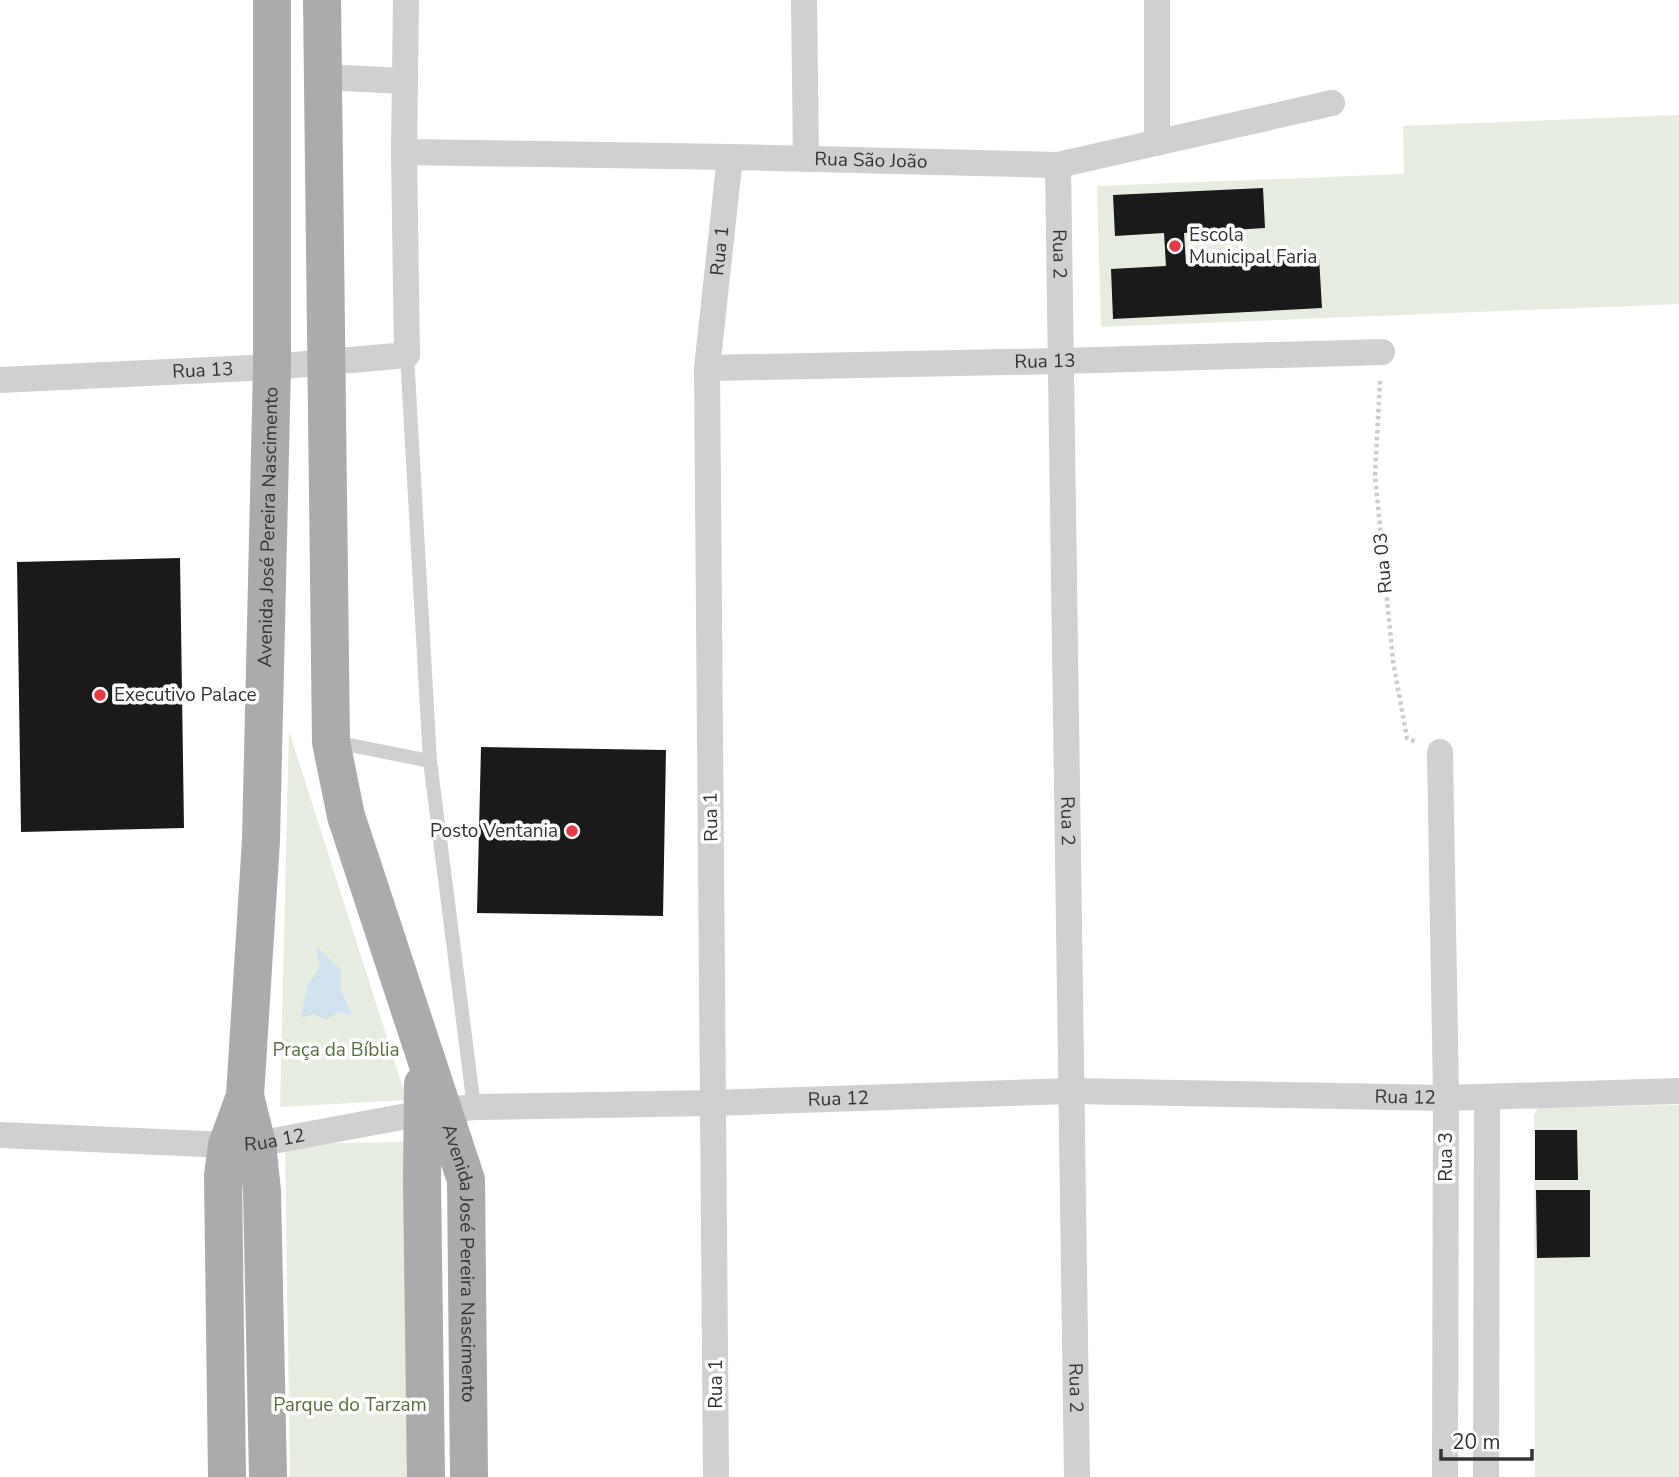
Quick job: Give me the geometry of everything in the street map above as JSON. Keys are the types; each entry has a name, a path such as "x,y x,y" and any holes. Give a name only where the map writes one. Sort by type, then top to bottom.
{"main road":[{"name":"Avenida José Pereira Nascimento","path":"268,1477 262,1191 242,1144 261,840 272,367 272,0"},
{"name":"Avenida José Pereira Nascimento","path":"322,0 331,742 346,816 423,1054 446,1110 466,1180 469,1477"},
{"name":"Avenida José Pereira Nascimento","path":"426,1477 422,1181 446,1110"},
{"name":"Avenida José Pereira Nascimento","path":"227,1477 223,1176 242,1144"}],"street":[{"path":"406,0 404,152 407,355"},
{"path":"804,0 806,159"},
{"path":"1157,0 1157,143"},
{"path":"323,77 404,81"},
{"name":"Rua São João","path":"404,152 1058,165 1332,103"},
{"name":"Rua 1","path":"716,1477 707,368 730,157"},
{"name":"Rua 2","path":"1058,165 1077,1477"},
{"name":"Rua 13","path":"707,368 1382,352"},
{"name":"Rua 13","path":"0,380 272,367 407,355"},
{"name":"Rua 3","path":"1440,752 1446,1098 1445,1477"},
{"name":"Rua 12","path":"0,1135 242,1144 446,1110 1071,1091 1446,1098 1679,1091"},
{"path":"1486,1477 1487,1097"}],"lane":[{"path":"407,355 446,1110"},
{"path":"331,742 430,761"}],"path":[{"name":"Rua 03","path":"1382,352 1375,475 1392,661 1408,738 1440,752"}],"green space":[{"path":"1679,115 1679,304 1101,327 1097,186 1404,174 1403,126"},
{"name":"Praça da Bíblia","path":"289,731 407,1100 280,1107"},
{"path":"1679,1105 1679,1477 1535,1477 1534,1115 1538,1108"},
{"name":"Parque do Tarzam","path":"406,1142 411,1477 290,1477 285,1144"}],"water":[{"path":"316,946 342,971 340,990 353,1015 338,1012 326,1020 314,1014 301,1018 307,987 320,966"}],"building":[{"name":"Escola Municipal Faria","path":"1263,188 1265,228 1184,233 1186,264 1319,257 1322,308 1113,319 1111,269 1166,266 1164,233 1115,236 1113,195"},
{"name":"Executivo Palace","path":"180,558 184,828 21,832 17,562"},
{"name":"Posto Ventania","path":"481,747 666,750 663,916 477,913"},
{"path":"1535,1130 1577,1130 1578,1180 1535,1180"},
{"path":"1536,1190 1590,1190 1590,1257 1537,1258"}],"place":[{"name":"Escola Municipal Faria","path":"1175,246"},
{"name":"Executivo Palace","path":"100,695"},
{"name":"Posto Ventania","path":"572,831"}]}
